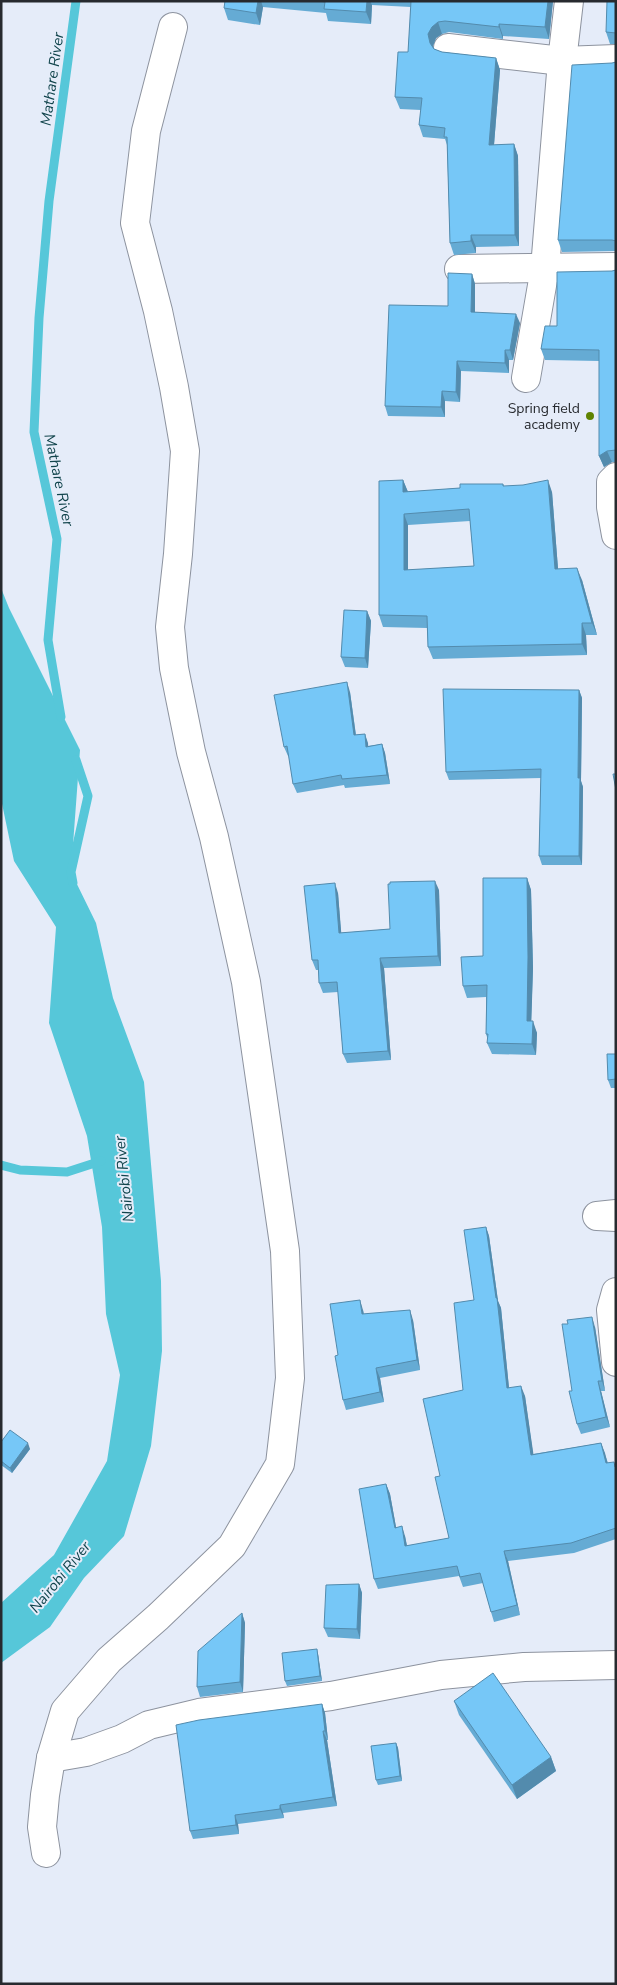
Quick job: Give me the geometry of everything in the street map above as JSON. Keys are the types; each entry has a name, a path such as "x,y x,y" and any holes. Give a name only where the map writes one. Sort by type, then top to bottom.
{"street":[{"path":"526,378 544,268 569,1"},
{"path":"46,1853 42,1827 51,1758 65,1711 109,1660 158,1617 232,1546 280,1464 290,1378 286,1251 246,982 174,668 170,627 178,554 185,451 160,320 136,222 146,132 174,27"},
{"path":"448,48 562,61 616,59"},
{"path":"459,269 616,267"},
{"path":"616,477 611,482 611,507 616,535"},
{"path":"616,1292 611,1310 616,1362"},
{"path":"51,1758 86,1752 122,1739 149,1725 200,1713 331,1696 441,1675 524,1667 616,1665"}],"water":[{"name":"Nairobi River","path":"1,588 9,608 80,750 71,872 96,923 113,998 144,1082 161,1281 162,1351 151,1446 124,1536 84,1578 50,1627 1,1663 1,1603 54,1555 107,1461 120,1375 106,1314 102,1227 87,1136 49,1023 56,927 14,861 1,799"}],"building":[{"path":"225,1 258,1 256,13 224,8"},
{"path":"319,1 367,1 366,12 324,9 325,2"},
{"path":"411,1 548,1 545,27 499,24 499,27 445,21 438,22 428,34 434,49 442,52 496,58 489,145 514,144 515,235 471,235 471,241 450,243 447,137 444,137 445,128 419,125 422,98 395,97 398,52 408,52"},
{"path":"607,1 616,1 616,33 606,32"},
{"path":"616,62 616,241 558,240 572,65"},
{"path":"616,270 616,450 607,451 599,456 599,350 541,349 545,326 557,326 557,272"},
{"path":"448,273 472,274 471,312 516,314 510,350 505,350 505,363 457,361 456,392 442,391 441,407 385,406 389,305 448,306"},
{"path":"403,480 403,492 460,488 460,484 503,484 503,486 523,485 548,480 555,569 577,568 592,623 582,623 582,644 428,647 427,616 379,615 379,481","holes":["469,509 474,566 404,570 404,514"]},
{"path":"344,610 367,611 365,658 341,657"},
{"path":"347,682 354,735 365,734 366,747 382,744 387,775 342,779 341,775 293,784 287,746 284,747 274,695"},
{"path":"443,689 579,690 579,856 539,856 541,769 446,772"},
{"path":"613,774 616,774 616,790"},
{"path":"483,878 527,878 527,1021 533,1021 532,1044 487,1043 487,985 463,986 461,957 483,956"},
{"path":"435,881 438,956 380,958 388,1051 343,1054 337,982 319,983 318,960 312,960 304,886 335,883 339,933 390,929 388,884 390,882"},
{"path":"607,1054 616,1054 616,1079 608,1080"},
{"path":"486,1227 497,1298 507,1388 521,1386 531,1455 601,1443 606,1463 614,1462 616,1467 616,1528 571,1543 504,1551 517,1605 491,1612 480,1573 460,1577 457,1566 374,1579 359,1489 386,1484 395,1528 402,1526 405,1546 449,1538 435,1477 440,1476 423,1399 463,1390 454,1303 474,1300 464,1230"},
{"path":"360,1300 362,1314 410,1310 417,1360 376,1368 380,1392 343,1400 335,1356 338,1355 330,1304"},
{"path":"592,1317 602,1381 598,1381 606,1417 577,1424 569,1391 572,1391 562,1324 568,1324 567,1320"},
{"path":"10,1430 28,1443 10,1468 1,1461 1,1442"},
{"path":"359,1584 357,1629 324,1628 326,1585"},
{"path":"242,1613 240,1682 197,1687 198,1651"},
{"path":"317,1649 320,1676 285,1681 282,1653"},
{"path":"493,1673 551,1757 512,1785 454,1701"},
{"path":"322,1704 325,1731 323,1731 333,1797 280,1805 280,1809 235,1815 236,1825 190,1831 176,1725 199,1720"},
{"path":"396,1743 400,1776 376,1780 371,1746"}],"waterway":[{"name":"Mathare River","path":"61,717 48,640 57,539 34,432 39,318 49,201 76,1"},
{"name":"Mathare River","path":"73,883 71,872 88,796 76,760"},
{"path":"1,1165 20,1170 67,1172 101,1161"}],"place":[{"name":"Spring field academy","path":"590,416"}]}
